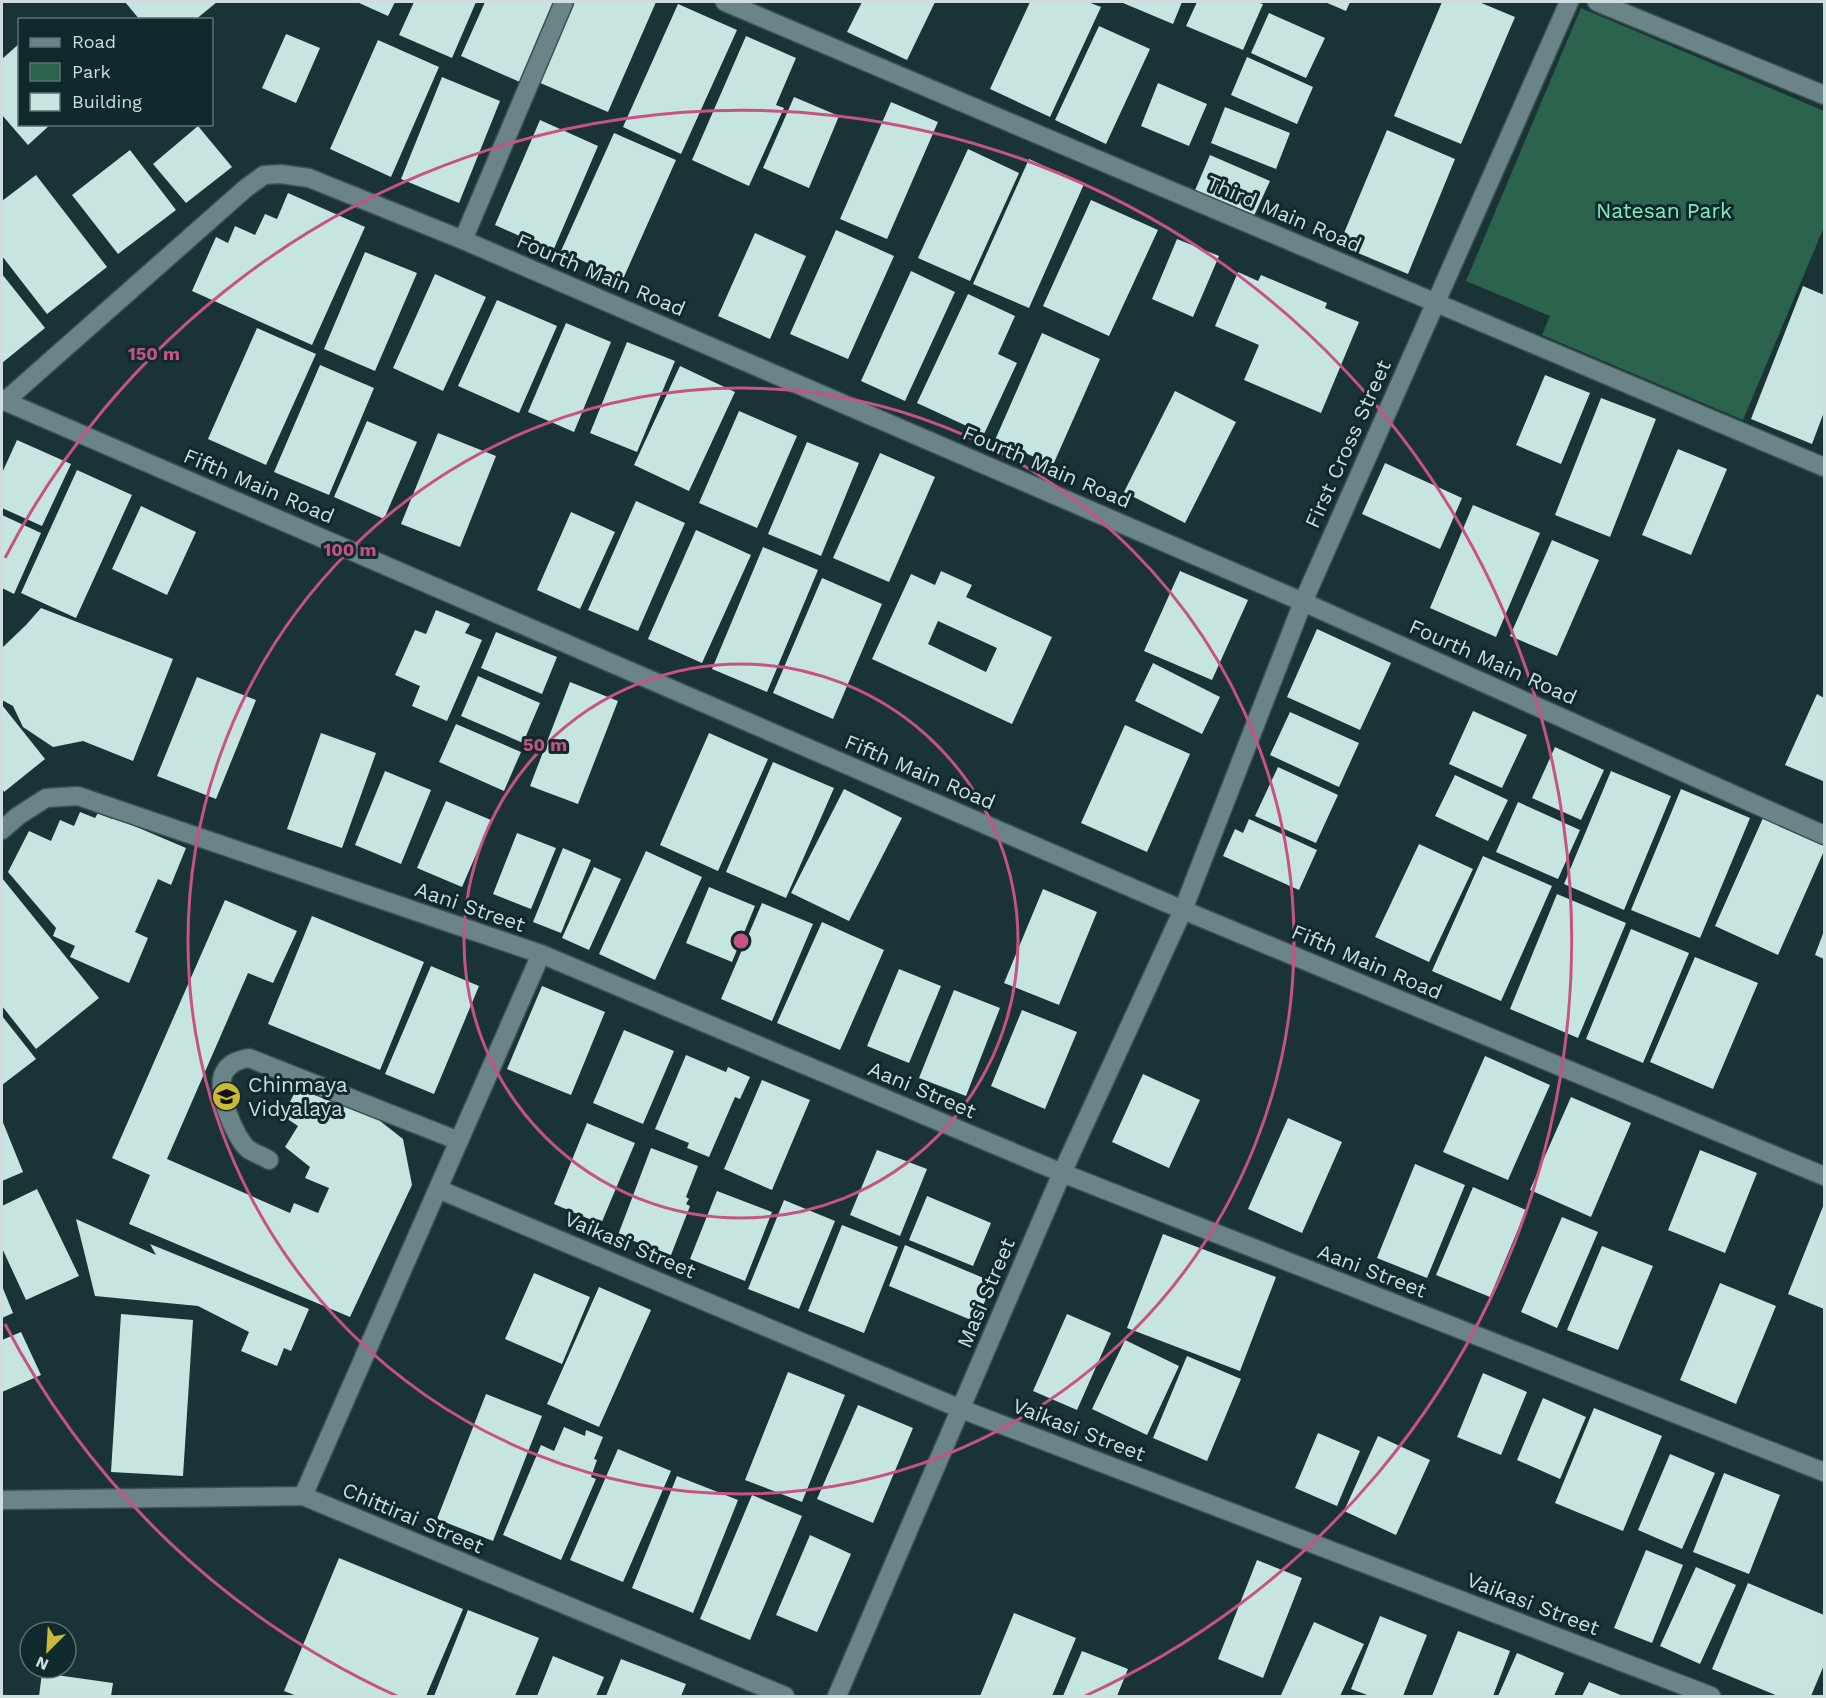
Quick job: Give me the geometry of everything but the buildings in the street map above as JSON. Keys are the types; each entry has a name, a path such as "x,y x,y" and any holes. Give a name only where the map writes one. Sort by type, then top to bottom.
{"street":[{"path":"463,240 564,2"},
{"name":"Third Main Road","path":"725,2 1824,467"},
{"name":"First Cross Street","path":"1183,910 1303,602 1569,2"},
{"path":"1597,2 1824,95"},
{"name":"Fourth Main Road","path":"3,400 246,188 264,175 281,174 309,178 463,240 1303,602 1824,835"},
{"name":"Fifth Main Road","path":"3,400 1183,910 1824,1176"},
{"name":"Aani Street","path":"2,830 18,816 46,798 78,795 541,954 1062,1173 1824,1472"},
{"name":"Masi Street","path":"837,1696 1062,1173 1183,910"},
{"path":"303,1496 541,954"},
{"path":"269,1160 247,1148 233,1127 221,1086 223,1072 232,1062 249,1058 459,1141"},
{"name":"Vaikasi Street","path":"438,1189 960,1409 1711,1696"},
{"name":"Chittirai Street","path":"2,1500 303,1496 785,1696"}],"green space":[{"name":"Natesan Park","path":"1581,8 1824,111 1824,227 1743,420 1542,335 1550,316 1466,281"}],"place":[{"name":"Chinmaya Vidyalaya","path":"227,1097"}]}
